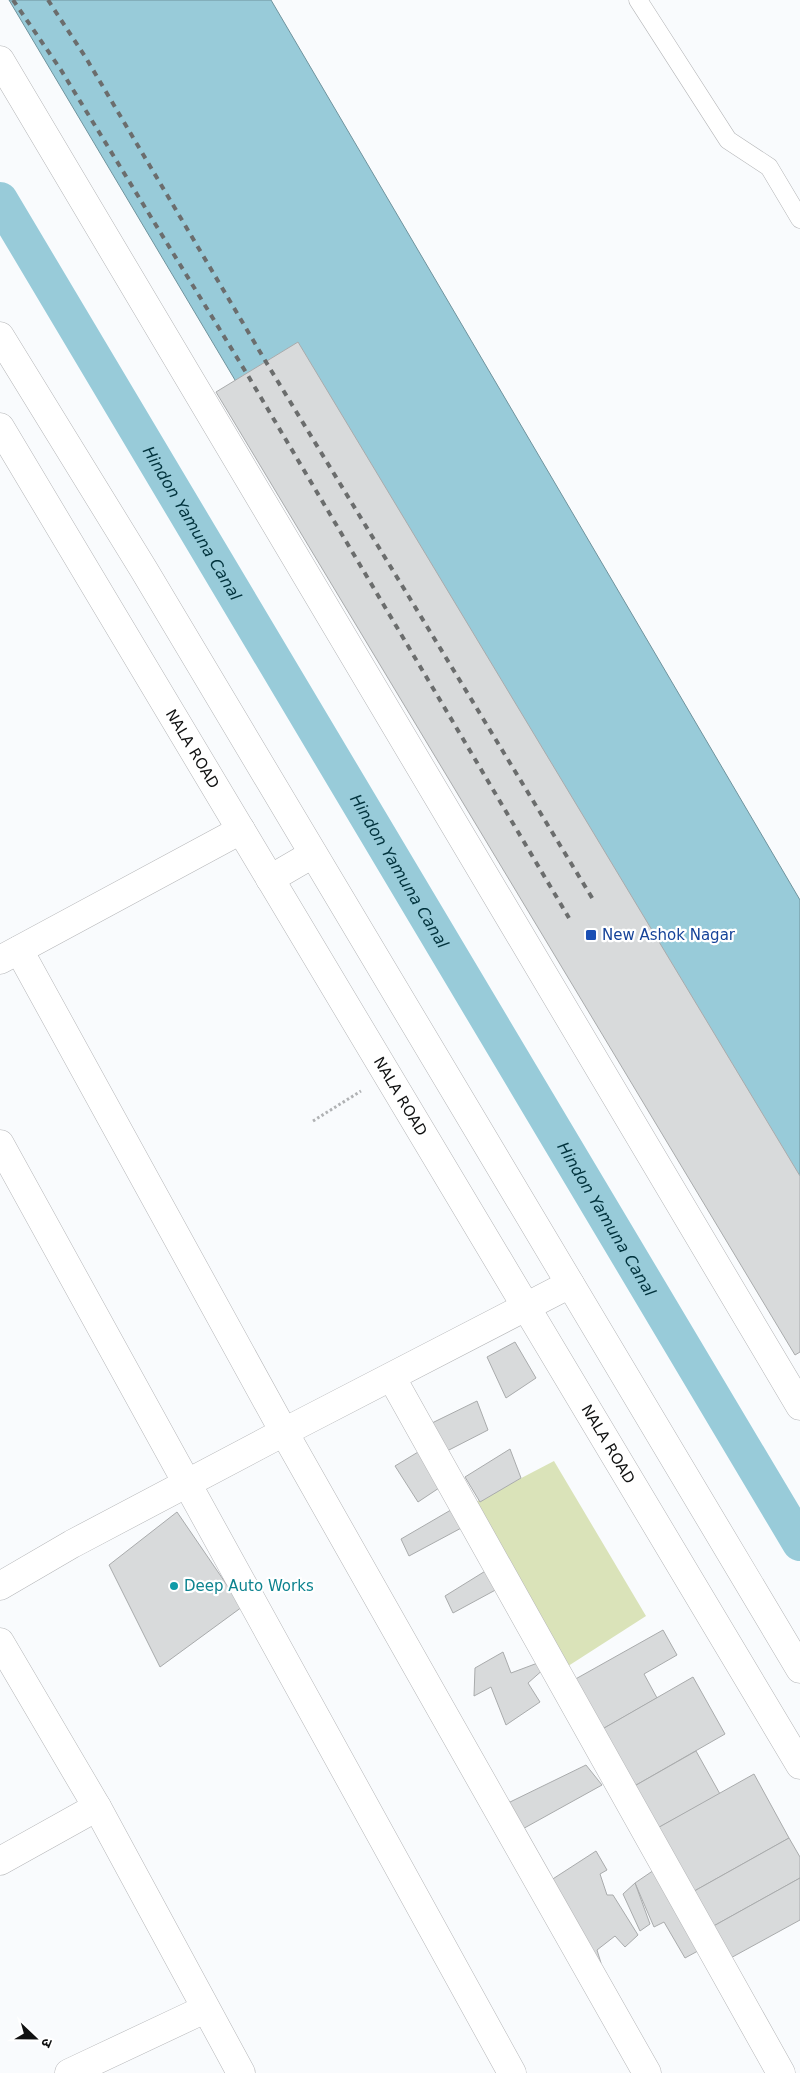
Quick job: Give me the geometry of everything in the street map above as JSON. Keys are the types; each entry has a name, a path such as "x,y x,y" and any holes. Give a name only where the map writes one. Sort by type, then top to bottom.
{"street":[{"path":"0,60 800,1406"},
{"path":"0,336 144,570 800,1669"},
{"name":"NALA ROAD","path":"0,427 800,1765"},
{"path":"241,830 10,955 284,1432 647,2073"},
{"path":"270,879 313,854"},
{"path":"0,1144 512,2073"},
{"path":"0,1586 72,1544 570,1284"},
{"path":"392,1378 782,2073"},
{"path":"0,1642 97,1807 241,2073"},
{"path":"0,1861 97,1807"},
{"path":"69,2073 205,2009"}],"lane":[{"path":"638,0 728,140 769,167 800,219"}],"path":[{"path":"313,1121 387,1075"}],"green space":[{"path":"554,1461 646,1616 562,1670 468,1506"}],"water":[{"path":"9,0 271,0 800,900 800,1330"}],"building":[{"path":"298,342 800,1176 800,1352 795,1355 216,392"},
{"path":"515,1342 536,1378 506,1398 487,1357"},
{"path":"477,1401 488,1430 447,1451 432,1423"},
{"path":"428,1446 448,1482 418,1502 395,1466"},
{"path":"510,1449 521,1478 480,1502 465,1477"},
{"path":"456,1507 465,1526 409,1556 401,1539"},
{"name":"Deep Auto Works","path":"177,1512 242,1607 160,1667 109,1565"},
{"path":"487,1570 501,1587 453,1613 445,1596"},
{"path":"663,1630 677,1655 644,1674 657,1698 599,1731 572,1681"},
{"path":"503,1652 511,1673 543,1661 545,1668 528,1683 540,1702 506,1725 491,1687 474,1696 475,1668"},
{"path":"693,1677 725,1734 631,1788 599,1731"},
{"path":"696,1751 720,1794 654,1830 631,1788"},
{"path":"586,1765 602,1785 519,1831 508,1803"},
{"path":"754,1774 789,1838 689,1894 654,1830"},
{"path":"789,1838 800,1857 800,1878 710,1928 689,1894"},
{"path":"596,1851 607,1870 600,1874 607,1895 613,1895 638,1935 625,1947 615,1936 597,1950 601,1963 590,1965 545,1884"},
{"path":"657,1868 707,1946 685,1958 664,1922 654,1927 635,1883"},
{"path":"800,1878 800,1920 727,1960 710,1928"},
{"path":"635,1883 650,1924 640,1931 623,1894"}],"waterway":[{"name":"Hindon Yamuna Canal","path":"0,200 800,1543"}],"railway":[{"path":"13,0 61,70 247,374 569,918"},
{"path":"48,0 86,58 266,362 594,901"}],"place":[{"name":"New Ashok Nagar","path":"591,935"},
{"name":"Deep Auto Works","path":"174,1586"}]}
